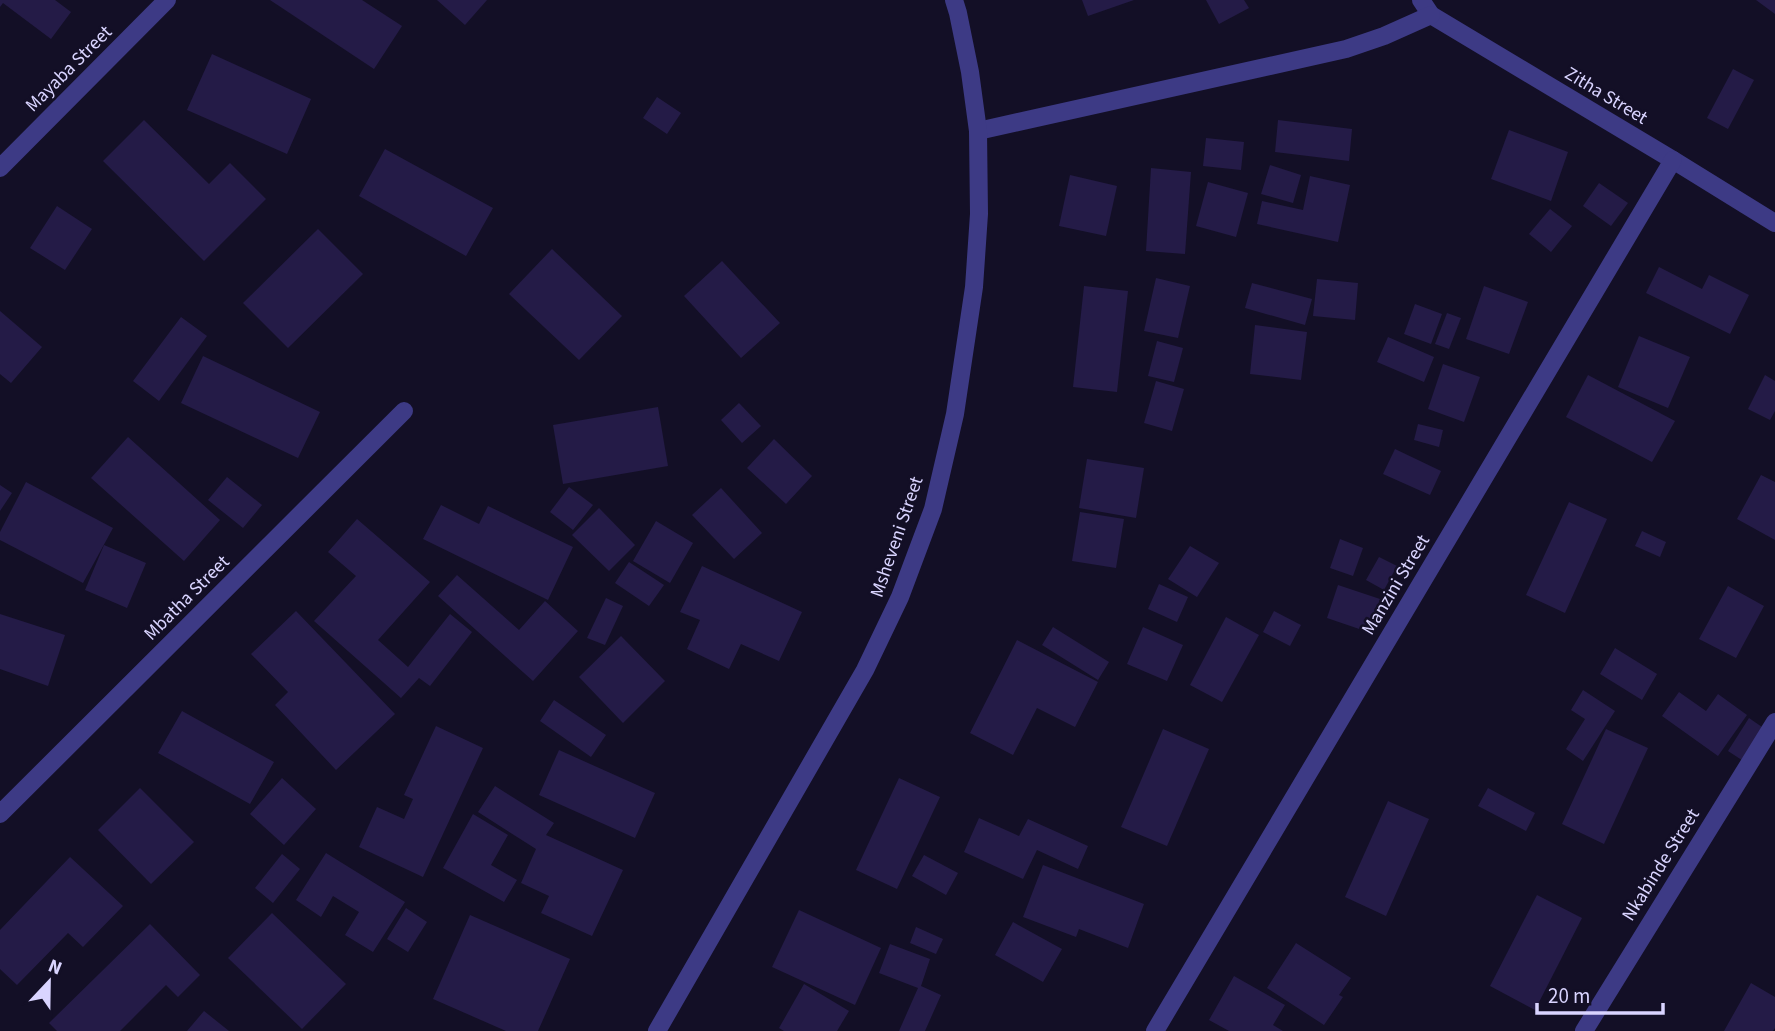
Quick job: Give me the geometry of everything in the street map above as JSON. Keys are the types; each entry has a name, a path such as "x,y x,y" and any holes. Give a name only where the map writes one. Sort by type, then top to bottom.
{"street":[{"name":"Mayaba Street","path":"0,168 167,0"},
{"name":"Msheveni Street","path":"657,1031 865,670 900,597 933,509 955,414 974,287 979,214 978,131 970,72 954,0"},
{"path":"978,131 1346,49 1384,36 1426,8"},
{"name":"Zitha Street","path":"1426,8 1775,223"},
{"name":"Manzini Street","path":"1155,1031 1673,160"},
{"name":"Mbatha Street","path":"0,814 404,411"},
{"name":"Nkabinde Street","path":"1584,1031 1775,722"}],"building":[{"path":"0,0 55,0 71,12 51,39 3,3 0,7"},
{"path":"270,0 362,0 402,26 374,69"},
{"path":"437,0 487,0 465,25"},
{"path":"1082,0 1134,0 1088,16"},
{"path":"1206,0 1244,0 1249,8 1219,24"},
{"path":"1756,0 1775,0 1775,14"},
{"path":"212,54 311,99 287,154 187,110"},
{"path":"1733,69 1754,80 1728,129 1707,118"},
{"path":"657,97 681,113 667,134 643,118"},
{"path":"144,120 209,184 230,163 266,199 204,261 103,161"},
{"path":"1278,120 1352,129 1349,161 1275,152"},
{"path":"1509,130 1568,152 1551,201 1491,179"},
{"path":"1206,138 1244,142 1241,170 1203,166"},
{"path":"385,149 493,208 466,256 359,196"},
{"path":"1270,165 1301,175 1293,203 1261,194"},
{"path":"1151,168 1191,172 1185,254 1146,251"},
{"path":"1070,175 1117,186 1106,236 1059,226"},
{"path":"1310,176 1350,185 1338,242 1257,224 1262,201 1303,210"},
{"path":"1208,182 1248,193 1236,237 1196,226"},
{"path":"1599,183 1628,203 1611,226 1583,206"},
{"path":"57,206 92,229 65,270 30,248"},
{"path":"1550,209 1572,226 1551,252 1529,234"},
{"path":"318,229 363,274 288,348 243,303"},
{"path":"552,249 622,316 579,360 509,294"},
{"path":"722,261 780,323 741,358 684,296"},
{"path":"1659,267 1702,289 1709,275 1749,295 1730,334 1646,293"},
{"path":"1156,278 1190,286 1178,338 1144,331"},
{"path":"1317,279 1358,283 1355,320 1313,316"},
{"path":"1252,283 1312,299 1305,325 1245,308"},
{"path":"1084,286 1128,291 1117,392 1073,387"},
{"path":"1484,286 1528,302 1509,354 1466,339"},
{"path":"1415,304 1442,314 1431,344 1404,334"},
{"path":"0,311 42,347 11,383 0,374"},
{"path":"1447,313 1461,318 1449,349 1435,344"},
{"path":"181,317 207,336 159,401 133,381"},
{"path":"1255,325 1307,332 1301,380 1250,374"},
{"path":"1639,336 1690,357 1668,408 1618,387"},
{"path":"1388,337 1434,357 1424,382 1377,362"},
{"path":"1157,341 1183,348 1174,382 1148,376"},
{"path":"203,356 320,412 298,458 181,403"},
{"path":"1443,364 1480,377 1464,422 1428,409"},
{"path":"1588,375 1675,421 1652,462 1566,417"},
{"path":"1765,375 1775,381 1775,411 1770,420 1748,409"},
{"path":"1156,381 1184,389 1172,431 1144,423"},
{"path":"739,403 761,426 742,443 721,420"},
{"path":"658,407 668,466 563,484 553,425"},
{"path":"1418,424 1443,430 1439,447 1414,440"},
{"path":"128,437 220,520 184,561 91,478"},
{"path":"774,439 812,476 786,504 747,468"},
{"path":"1395,449 1441,471 1430,495 1383,474"},
{"path":"1087,459 1144,468 1136,518 1079,508"},
{"path":"1761,475 1775,482 1775,540 1737,519"},
{"path":"227,477 262,505 243,528 208,500"},
{"path":"26,482 113,528 83,583 0,540 0,532"},
{"path":"0,485 12,493 0,511"},
{"path":"569,487 593,505 573,530 550,512"},
{"path":"721,488 762,533 734,559 692,515"},
{"path":"1569,502 1607,519 1565,613 1526,595"},
{"path":"441,505 479,524 488,506 573,547 548,600 423,539"},
{"path":"599,508 635,545 609,571 572,535"},
{"path":"1080,512 1124,519 1116,568 1072,561"},
{"path":"357,519 430,582 378,640 408,667 450,614 472,632 430,686 419,678 401,698 314,621 356,576 328,552"},
{"path":"656,521 693,543 670,583 633,561"},
{"path":"1642,531 1666,542 1660,557 1635,546"},
{"path":"1340,539 1363,548 1353,576 1330,568"},
{"path":"104,545 146,563 127,608 85,590"},
{"path":"1190,546 1219,563 1197,597 1168,579"},
{"path":"1379,557 1397,566 1384,590 1366,580"},
{"path":"629,562 664,585 649,606 615,583"},
{"path":"702,566 802,612 779,661 741,644 729,669 687,649 700,620 680,612"},
{"path":"457,575 519,630 545,601 578,631 533,681 438,596"},
{"path":"1159,584 1188,597 1177,622 1148,609"},
{"path":"1338,585 1380,599 1368,632 1327,618"},
{"path":"1728,586 1764,606 1736,658 1699,639"},
{"path":"606,598 623,606 605,645 587,638"},
{"path":"296,611 395,714 336,770 275,705 288,692 251,654"},
{"path":"1274,611 1301,625 1290,646 1263,632"},
{"path":"0,614 65,635 48,686 0,669"},
{"path":"1226,617 1259,635 1222,702 1190,685"},
{"path":"1053,627 1109,662 1098,680 1042,645"},
{"path":"1143,627 1183,645 1167,681 1127,664"},
{"path":"621,636 665,681 623,723 579,677"},
{"path":"1017,640 1098,682 1075,727 1037,708 1013,755 970,733"},
{"path":"1615,648 1657,674 1642,700 1600,674"},
{"path":"1583,690 1615,711 1583,761 1566,749 1585,719 1571,710"},
{"path":"1679,692 1706,711 1718,694 1747,715 1718,756 1662,716"},
{"path":"554,700 606,735 591,757 540,721"},
{"path":"182,711 274,762 250,804 158,753"},
{"path":"1749,718 1775,736 1754,768 1728,751"},
{"path":"436,726 483,748 423,877 359,847 377,807 404,819 413,799 404,795"},
{"path":"1163,729 1209,749 1167,846 1121,827"},
{"path":"1606,729 1648,748 1604,844 1562,824"},
{"path":"559,750 655,793 635,838 539,795"},
{"path":"282,778 316,809 284,845 250,814"},
{"path":"899,778 940,797 897,889 856,870"},
{"path":"495,786 554,823 546,835 623,870 592,936 541,913 549,896 521,883 536,849 478,812"},
{"path":"140,788 194,842 151,884 98,830"},
{"path":"1488,788 1535,813 1526,831 1478,806"},
{"path":"1388,801 1429,819 1386,916 1345,897"},
{"path":"473,814 508,835 491,865 517,880 504,902 443,868"},
{"path":"979,818 1019,836 1028,819 1088,846 1078,869 1037,850 1023,879 964,852"},
{"path":"326,853 405,902 373,952 345,935 359,912 333,896 321,917 296,900"},
{"path":"282,854 300,869 273,903 255,888"},
{"path":"924,855 958,873 946,895 912,876"},
{"path":"70,857 123,906 83,947 68,933 17,985 0,969 0,930"},
{"path":"1043,865 1144,904 1128,948 1079,929 1076,937 1023,917"},
{"path":"1537,895 1582,918 1535,1010 1490,986"},
{"path":"406,908 427,922 408,952 387,939"},
{"path":"799,910 881,948 855,1005 772,967"},
{"path":"272,913 346,984 302,1029 228,958"},
{"path":"470,915 570,959 538,1031 506,1031 433,999"},
{"path":"1013,922 1062,949 1043,982 995,955"},
{"path":"150,924 200,975 178,997 166,985 120,1031 57,1031 49,1023"},
{"path":"916,927 943,939 936,954 910,943"},
{"path":"1296,943 1351,978 1339,995 1343,997 1324,1025 1267,988"},
{"path":"890,944 930,959 921,986 941,995 925,1031 899,1031 918,988 879,973"},
{"path":"1234,976 1285,1005 1273,1025 1283,1031 1229,1031 1209,1020"},
{"path":"1751,983 1775,997 1775,1028 1773,1031 1724,1031"},
{"path":"804,984 849,1011 837,1031 784,1031 779,1028"},
{"path":"204,1011 229,1031 187,1031"}]}
